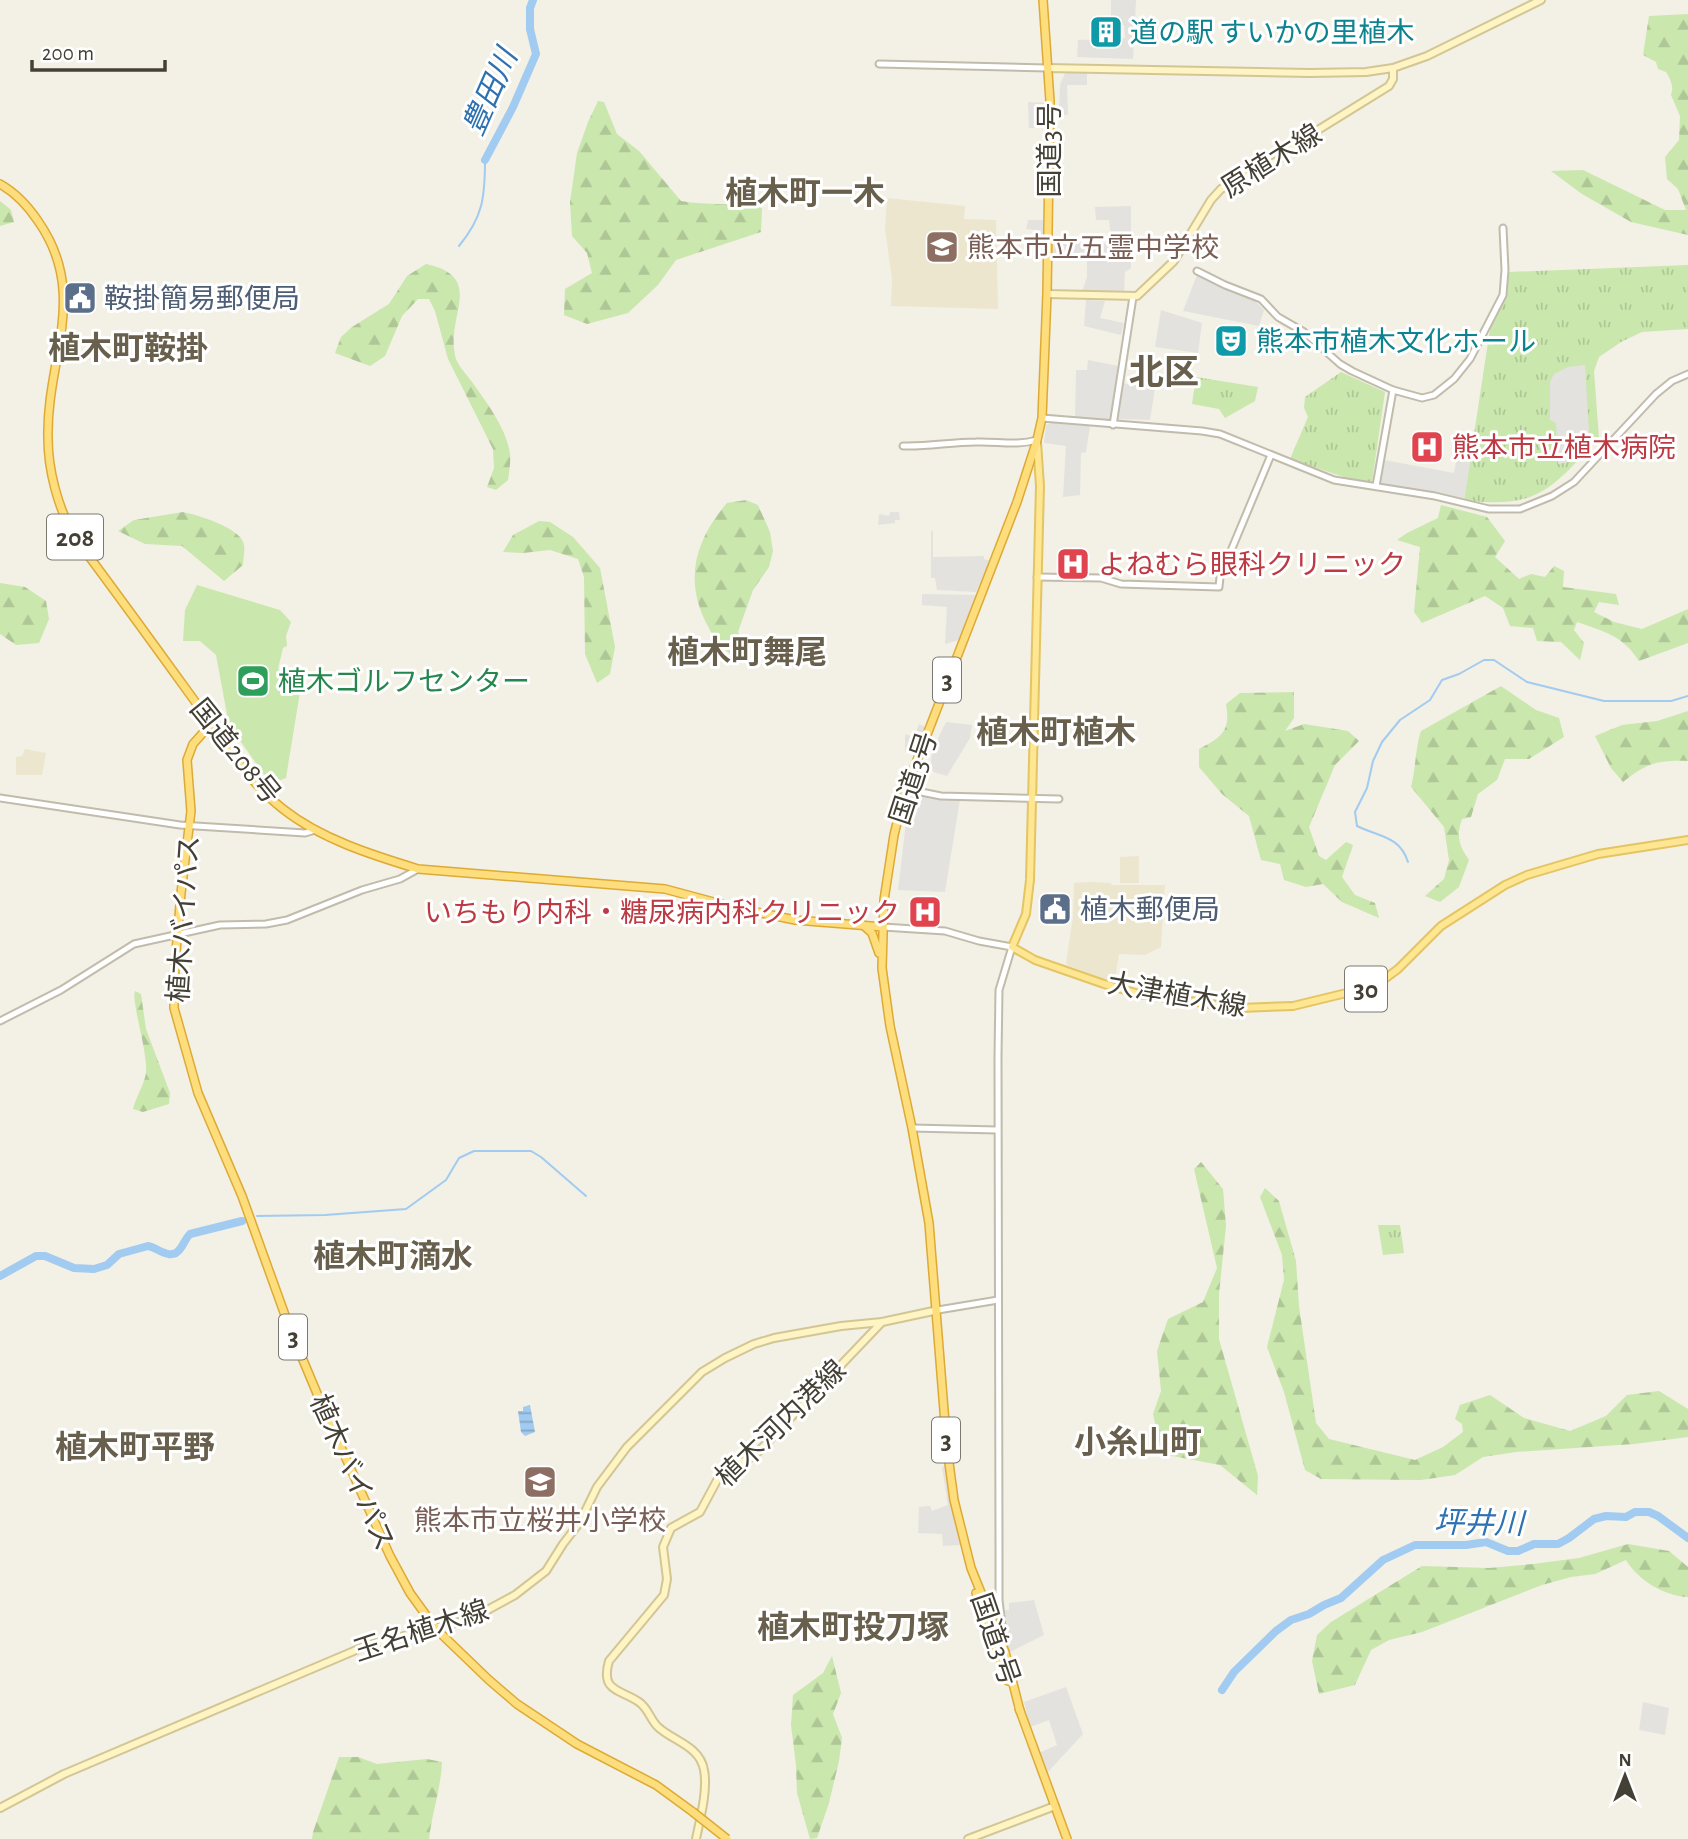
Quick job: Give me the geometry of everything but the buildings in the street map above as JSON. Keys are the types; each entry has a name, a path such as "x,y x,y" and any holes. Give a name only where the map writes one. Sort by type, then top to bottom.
{"highway":[{"name":"国道3号","path":"1043,0 1050,101 1042,418 1005,532 906,789 894,835 883,927 882,968 890,1026 929,1223 948,1461 954,1500 979,1601 1067,1839"},
{"name":"国道208号","path":"0,184 18,196 45,231 53,246 64,284 65,305 49,410 48,436 52,474 65,519 73,535 210,724 251,779 274,802 315,830 418,869 665,889 795,920 883,927"},
{"name":"植木バイパス","path":"210,724 193,744 187,760 191,811 177,935 174,1008 198,1093 242,1196 282,1308 311,1381 390,1556 410,1593 436,1629 489,1680 525,1710 577,1744 656,1785 727,1839"},
{"path":"863,925 876,940 882,968"},
{"name":"国道3号","path":"971,1568 1005,1652 1020,1711"}],"main road":[{"path":"1047,68 1345,74 1393,68 1427,57 1541,0"},
{"name":"原植木線","path":"1133,297 1147,289 1174,261 1211,200 1222,189 1277,161 1305,138 1390,86 1393,68"},
{"path":"1047,294 1133,297"},
{"path":"1012,947 1026,914 1029,896 1040,486 1037,440"},
{"name":"大津植木線","path":"1012,947 1035,960 1139,994 1240,1008 1293,1006 1347,995 1385,980 1441,926 1505,885 1527,875 1598,854 1688,840"},
{"path":"882,1322 938,1310"},
{"name":"玉名植木線","path":"0,1808 64,1774 368,1645 436,1629 480,1614 546,1571 562,1544 580,1522 597,1487 627,1447 702,1372 754,1344 774,1338 882,1322"},
{"name":"植木河内港線","path":"696,1839 703,1805 705,1769 691,1748 659,1728 636,1700 616,1692 611,1687 606,1669 609,1661 664,1595 667,1579 663,1547 671,1528 700,1512 722,1471 747,1460 759,1451 882,1322"},
{"path":"968,1839 1055,1807"}],"street":[{"path":"879,64 1047,68"},
{"path":"1197,271 1261,299 1278,317 1316,342 1340,365 1393,390 1422,398 1434,395 1454,379 1469,359 1503,295 1503,228"},
{"path":"1112,425 1133,297"},
{"path":"1042,418 1220,434 1334,480 1435,496 1500,510 1531,506 1573,482 1656,394 1672,381 1688,374"},
{"path":"1376,486 1393,390"},
{"path":"902,446 928,447 974,442 1027,443 1037,440"},
{"path":"1037,577 1101,578 1121,584 1219,587 1220,576 1271,455"},
{"path":"906,789 942,796 1059,799"},
{"path":"0,799 190,826 305,833 315,830"},
{"path":"0,1021 61,990 134,944 220,925 257,925 287,920 362,890 400,879 418,869"},
{"path":"883,927 946,931 1012,947 999,990 999,1600 995,1646"},
{"path":"912,1128 998,1130"},
{"path":"938,1310 998,1300"},
{"path":"999,1600 1005,1652"}],"shaded area":[{"path":"1111,0 1136,0 1133,59 1077,57 1078,40 1125,38 1124,25 1092,25 1092,18 1111,17"},
{"path":"1065,73 1087,73 1087,85 1067,85 1068,115 1059,114 1060,85"},
{"path":"1028,102 1048,103 1047,128 1029,128"},
{"name":"熊本市立五霊中学校","path":"887,198 965,206 964,219 996,220 998,309 891,306 892,279 885,229"},
{"path":"1131,206 1131,268 1125,272 1124,294 1082,292 1087,277 1087,258 1052,257 1054,242 1112,244 1109,220 1096,220 1095,207"},
{"path":"1028,220 1047,220 1047,243 1035,242 1035,230 1026,229"},
{"path":"1197,275 1255,301 1264,310 1259,326 1183,311"},
{"path":"1086,300 1105,301 1100,318 1124,323 1121,335 1084,326"},
{"path":"1161,310 1202,323 1198,353 1155,347"},
{"path":"1088,360 1119,366 1111,422 1075,417 1076,370 1087,370"},
{"path":"1585,365 1590,449 1575,461 1558,464 1556,423 1550,420 1550,382 1554,374 1568,367"},
{"path":"1121,383 1155,388 1150,420 1116,419"},
{"path":"1057,421 1090,426 1086,452 1081,453 1080,495 1063,497 1066,446 1044,443 1046,425"},
{"path":"1458,453 1471,456 1464,500 1380,485 1384,460 1454,473"},
{"path":"890,512 899,512 900,520 878,525 879,514 889,516"},
{"path":"931,530 933,557 984,556 984,559 991,561 976,592 937,590 935,578 931,578"},
{"path":"922,594 977,595 959,640 945,644 947,607 922,605"},
{"path":"946,722 972,725 970,738 947,776 933,772 931,763 932,751"},
{"path":"919,724 926,727 916,752 905,752 905,734 914,737"},
{"path":"25,749 46,753 42,775 16,775 16,757 22,756"},
{"path":"912,794 960,799 945,892 898,890"},
{"path":"1139,856 1139,883 1120,883 1120,857"},
{"path":"1074,883 1165,885 1161,947 1145,955 1119,954 1114,984 1066,963 1073,917"},
{"path":"948,1466 963,1545 943,1546 942,1534 918,1533 919,1507 930,1506 932,1511 948,1505 942,1467"},
{"path":"1034,1600 1044,1635 1008,1653 1002,1610 1009,1610 1009,1603"},
{"path":"1066,1687 1083,1734 1046,1774 1039,1753 1057,1745 1049,1720 1030,1727 1024,1702"},
{"path":"1643,1702 1669,1708 1665,1735 1639,1730"}],"green space":[{"path":"1688,14 1688,235 1631,222 1582,194 1551,171 1583,170 1665,210 1686,210 1678,189 1667,179 1665,157 1679,140 1680,116 1671,95 1672,84 1666,72 1658,69 1656,62 1643,55 1649,16"},
{"path":"598,101 604,102 617,134 639,151 681,201 762,208 761,232 676,260 658,285 628,313 587,324 564,315 565,289 592,273 587,253 572,236 570,202 577,153"},
{"path":"0,201 11,210 14,222 0,226"},
{"path":"426,264 444,270 455,278 460,299 454,340 456,358 495,416 508,444 508,480 496,490 487,487 494,468 493,449 448,359 429,299 418,299 402,316 385,356 370,366 335,353 341,337 389,304 407,276"},
{"path":"1688,265 1688,329 1642,332 1599,357 1594,371 1599,438 1583,455 1555,482 1527,498 1510,502 1464,500 1490,329 1508,289 1508,272"},
{"path":"1341,372 1385,392 1372,482 1350,479 1290,459 1308,417 1304,408 1305,397"},
{"path":"1196,377 1258,387 1255,401 1225,418 1219,409 1192,404"},
{"path":"746,500 758,505 770,532 773,551 769,567 753,590 738,632 747,650 738,661 717,641 705,620 698,603 695,569 705,535 715,519 727,503"},
{"path":"1441,505 1487,517 1505,541 1495,557 1519,579 1531,574 1545,577 1554,566 1564,571 1563,587 1616,594 1619,605 1599,602 1594,612 1614,622 1642,629 1688,609 1688,643 1639,661 1619,640 1577,622 1574,630 1584,643 1580,660 1561,642 1537,641 1533,628 1510,626 1503,608 1485,596 1422,623 1414,612 1420,547 1397,540 1438,518"},
{"path":"183,512 226,527 243,542 243,565 224,581 182,546 145,544 118,531 134,520"},
{"path":"539,521 550,522 573,537 600,568 615,647 610,674 597,683 585,654 584,577 578,559 550,550 503,552 513,535"},
{"path":"0,583 25,587 46,601 49,619 39,643 16,645 0,634"},
{"name":"植木ゴルフセンター","path":"197,585 280,610 291,622 286,636 287,646 283,648 278,669 284,676 285,686 300,692 286,778 272,786 229,725 216,655 200,641 183,641 185,610"},
{"path":"1501,686 1536,710 1559,718 1564,737 1529,759 1505,759 1497,780 1478,794 1471,817 1462,819 1459,831 1461,845 1469,860 1459,887 1440,902 1425,896 1444,879 1449,860 1444,827 1411,787 1419,738 1421,731"},
{"path":"1294,692 1294,718 1285,731 1304,724 1348,731 1359,741 1335,765 1309,827 1319,856 1326,860 1346,842 1353,845 1342,877 1355,895 1375,903 1379,918 1342,902 1323,884 1306,887 1284,880 1280,864 1261,860 1249,816 1222,794 1199,767 1199,749 1223,733 1227,721 1226,704 1240,693"},
{"path":"1688,711 1688,761 1653,764 1623,782 1611,768 1595,736 1622,725 1657,721"},
{"path":"135,991 141,994 146,1029 170,1093 169,1104 143,1112 133,1109 146,1073"},
{"path":"1201,1162 1223,1189 1226,1226 1219,1294 1219,1339 1258,1476 1257,1495 1220,1465 1162,1454 1153,1414 1161,1391 1157,1351 1168,1319 1203,1302 1217,1268 1194,1169"},
{"path":"1265,1188 1279,1201 1296,1261 1299,1306 1316,1423 1329,1439 1415,1460 1443,1447 1463,1432 1462,1424 1455,1419 1460,1405 1490,1395 1524,1418 1570,1431 1606,1416 1627,1395 1659,1391 1688,1409 1688,1437 1483,1457 1455,1475 1421,1480 1321,1479 1305,1470 1284,1392 1267,1347 1284,1280 1282,1255 1260,1197"},
{"path":"1378,1225 1400,1225 1404,1253 1383,1255"},
{"path":"1628,1544 1669,1551 1688,1567 1688,1597 1670,1594 1652,1586 1637,1574 1626,1560 1595,1574 1542,1585 1422,1632 1389,1640 1371,1650 1355,1685 1319,1694 1312,1661 1317,1635 1331,1622 1422,1566 1489,1568 1533,1564 1579,1558"},
{"path":"832,1656 841,1693 833,1714 842,1738 829,1803 817,1838 810,1839 797,1793 791,1725 793,1695 823,1673"},
{"path":"339,1757 358,1757 377,1764 427,1759 442,1762 429,1839 312,1839"}],"water":[{"path":"530,1405 535,1432 525,1436 521,1432 518,1411 523,1411 523,1407"}],"waterway":[{"name":"豊田川","path":"485,160 513,107 536,54 530,29 530,8 533,0"},
{"path":"459,246 478,216 484,185 485,160"},
{"path":"1408,862 1394,842 1357,826 1355,812 1367,788 1373,761 1382,742 1400,720 1430,700 1442,680 1484,660 1494,660 1527,682 1604,701 1671,701 1688,696"},
{"path":"257,1216 325,1215 406,1209 446,1180 459,1158 474,1151 531,1151 586,1196"},
{"path":"0,1276 36,1256 45,1256 74,1268 94,1269 107,1265 119,1254 148,1246 172,1254 180,1249 190,1234 242,1221"},
{"name":"坪井川","path":"1222,1690 1234,1672 1276,1631 1291,1620 1341,1598 1383,1560 1415,1545 1466,1545 1486,1542 1508,1551 1518,1551 1534,1544 1558,1544 1594,1519 1606,1516 1626,1517 1635,1512 1649,1512 1658,1516 1688,1538"}],"place":[{"name":"道の駅 すいかの里植木","path":"1106,32"},
{"name":"熊本市立五霊中学校","path":"942,247"},
{"name":"鞍掛簡易郵便局","path":"80,298"},
{"name":"熊本市植木文化ホール","path":"1231,341"},
{"name":"熊本市立植木病院","path":"1427,447"},
{"name":"よねむら眼科クリニック","path":"1073,564"},
{"name":"植木ゴルフセンター","path":"253,681"},
{"name":"植木郵便局","path":"1055,909"},
{"name":"いちもり内科・糖尿病内科クリニック","path":"925,912"},
{"name":"熊本市立桜井小学校","path":"540,1482"}],"district":[{"name":"植木町一木","path":"805,193"},
{"name":"植木町鞍掛","path":"128,348"},
{"name":"北区","path":"1164,372"},
{"name":"植木町舞尾","path":"747,652"},
{"name":"植木町植木","path":"1056,732"},
{"name":"植木町滴水","path":"393,1256"},
{"name":"小糸山町","path":"1138,1442"},
{"name":"植木町平野","path":"135,1447"},
{"name":"植木町投刀塚","path":"853,1627"}]}
